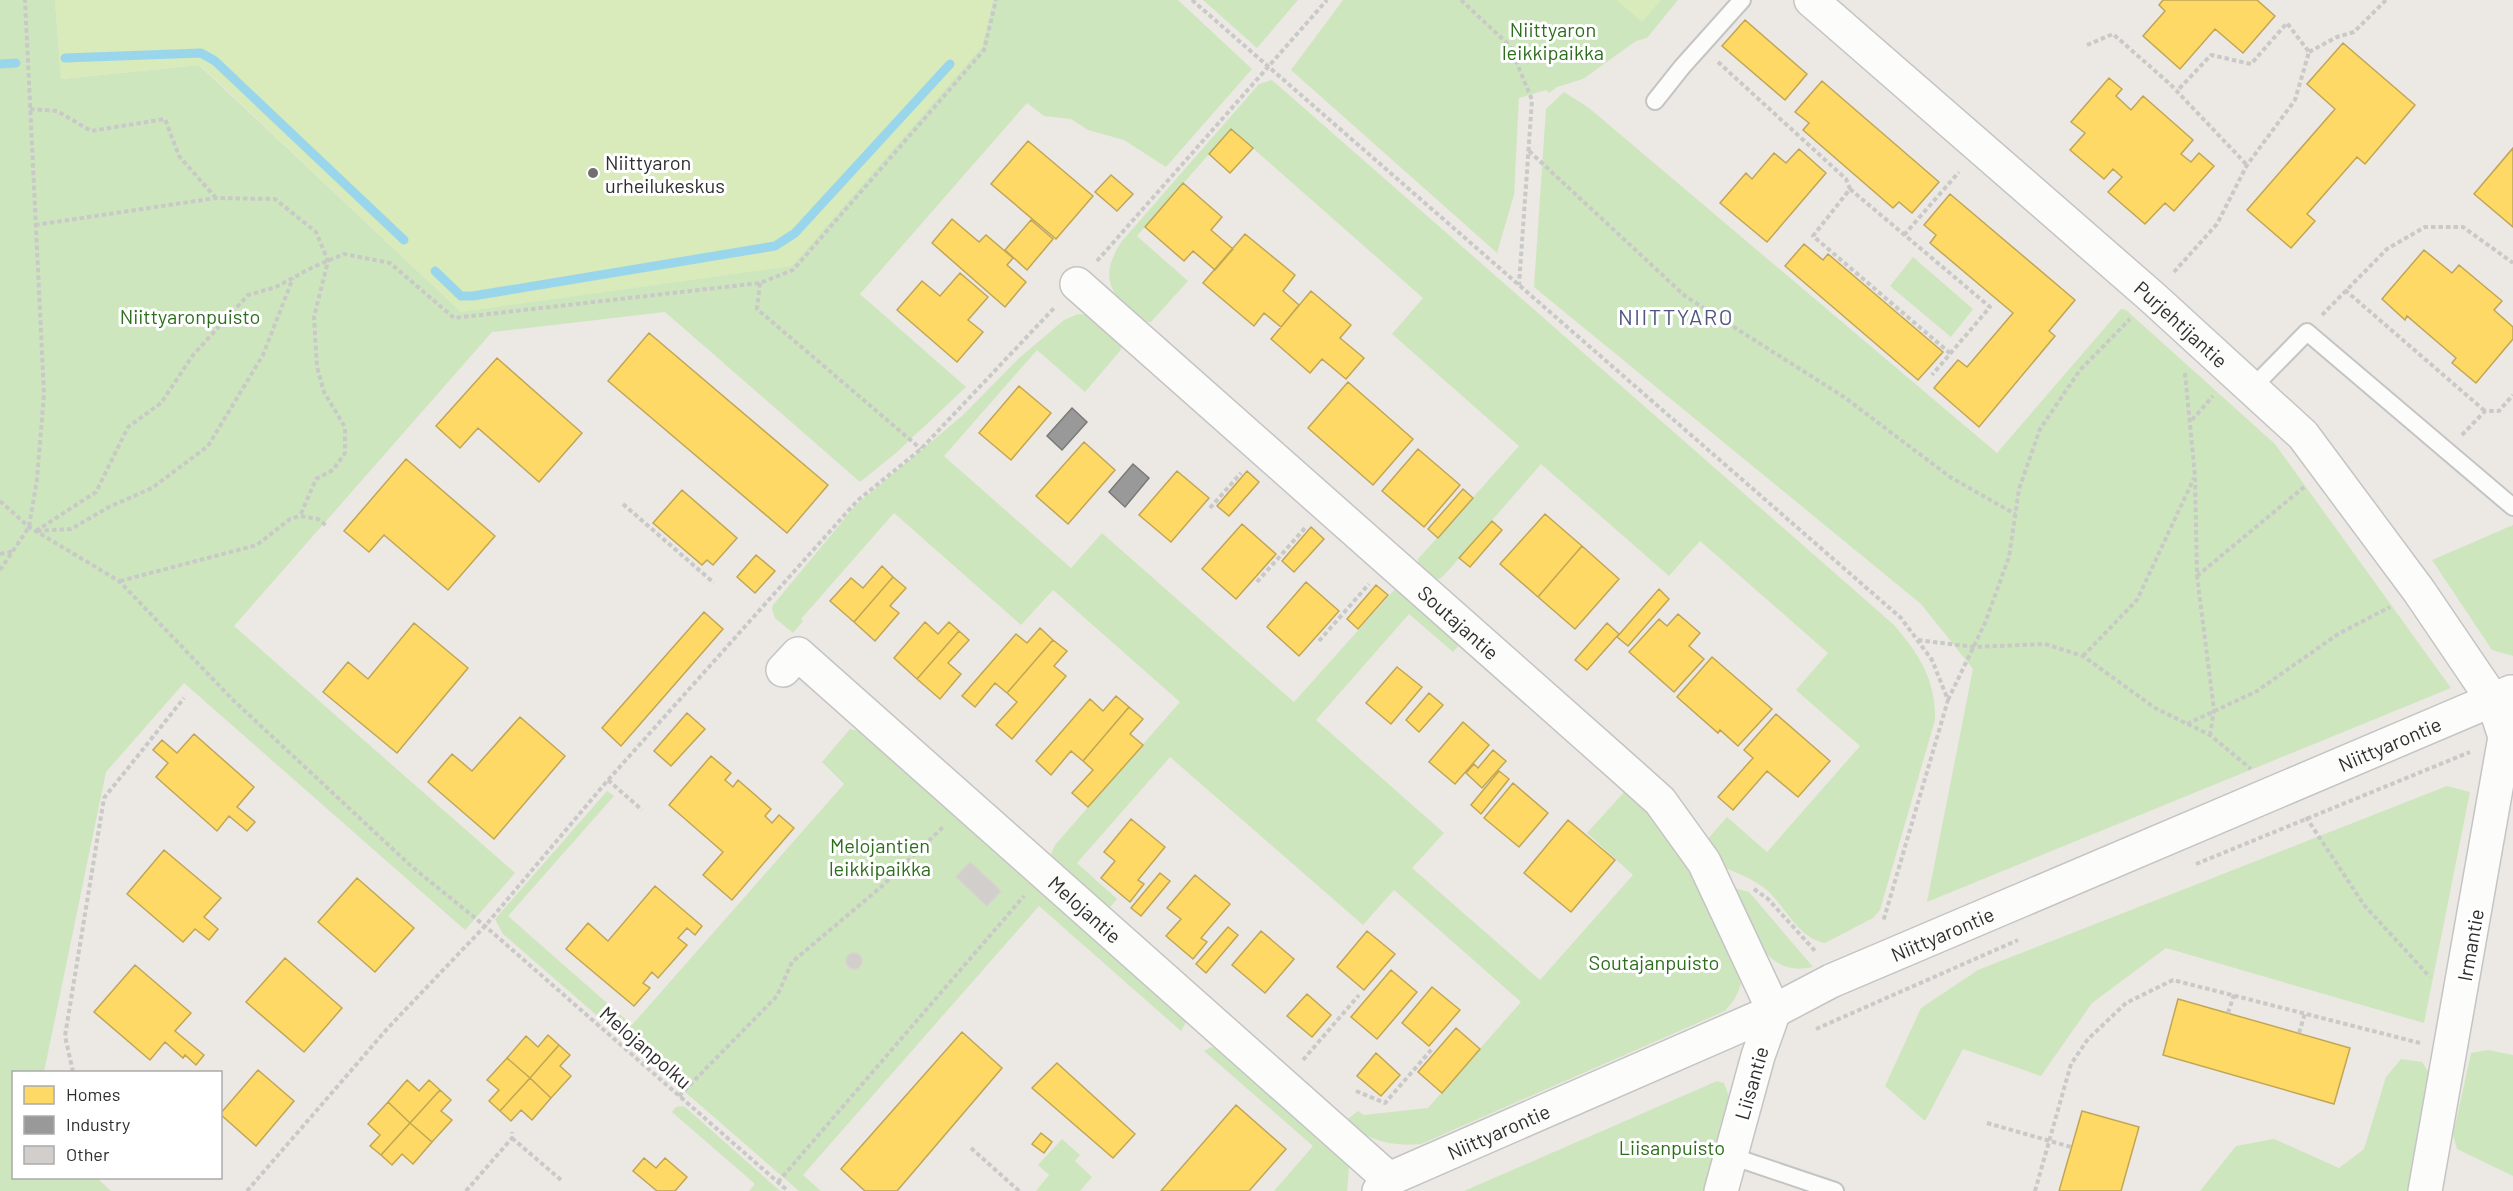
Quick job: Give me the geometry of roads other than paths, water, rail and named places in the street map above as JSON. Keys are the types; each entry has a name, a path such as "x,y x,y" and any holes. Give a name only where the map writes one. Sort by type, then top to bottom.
{"street":[{"name":"Purjehtijantie","path":"1811,0 2152,297 2303,435 2419,591 2503,695"},
{"name":"Soutajantie","path":"1077,284 1660,801 1690,840 1711,877 1774,1011"},
{"name":"Melojantie","path":"783,670 798,654 1283,1083 1384,1185"},
{"name":"Irmantie","path":"2425,1191 2505,738 2503,695"},
{"name":"Niittyarontie","path":"1384,1185 1774,1011 1831,981 2503,695"},
{"name":"Liisantie","path":"1721,1191 1758,1056 1774,1011"}],"lane":[{"path":"1655,101 1682,66 1742,0"},
{"path":"2252,388 2307,332 2513,507"},
{"path":"1731,1156 1835,1191"}],"waterway":[{"path":"65,58 201,53 215,61 404,240"},
{"path":"0,64 16,63"},
{"path":"435,271 461,296 473,296 775,246 795,233 950,64"}],"place":[{"name":"Niittyaron urheilukeskus","path":"593,173"}],"district":[{"name":"NIITTYARO","path":"1676,316"}],"park label":[{"name":"Niittyaron leikkipaikka","path":"1553,40"},
{"name":"Niittyaronpuisto","path":"190,316"},
{"name":"Melojantien leikkipaikka","path":"880,856"},
{"name":"Soutajanpuisto","path":"1654,962"},
{"name":"Liisanpuisto","path":"1672,1147"}]}
